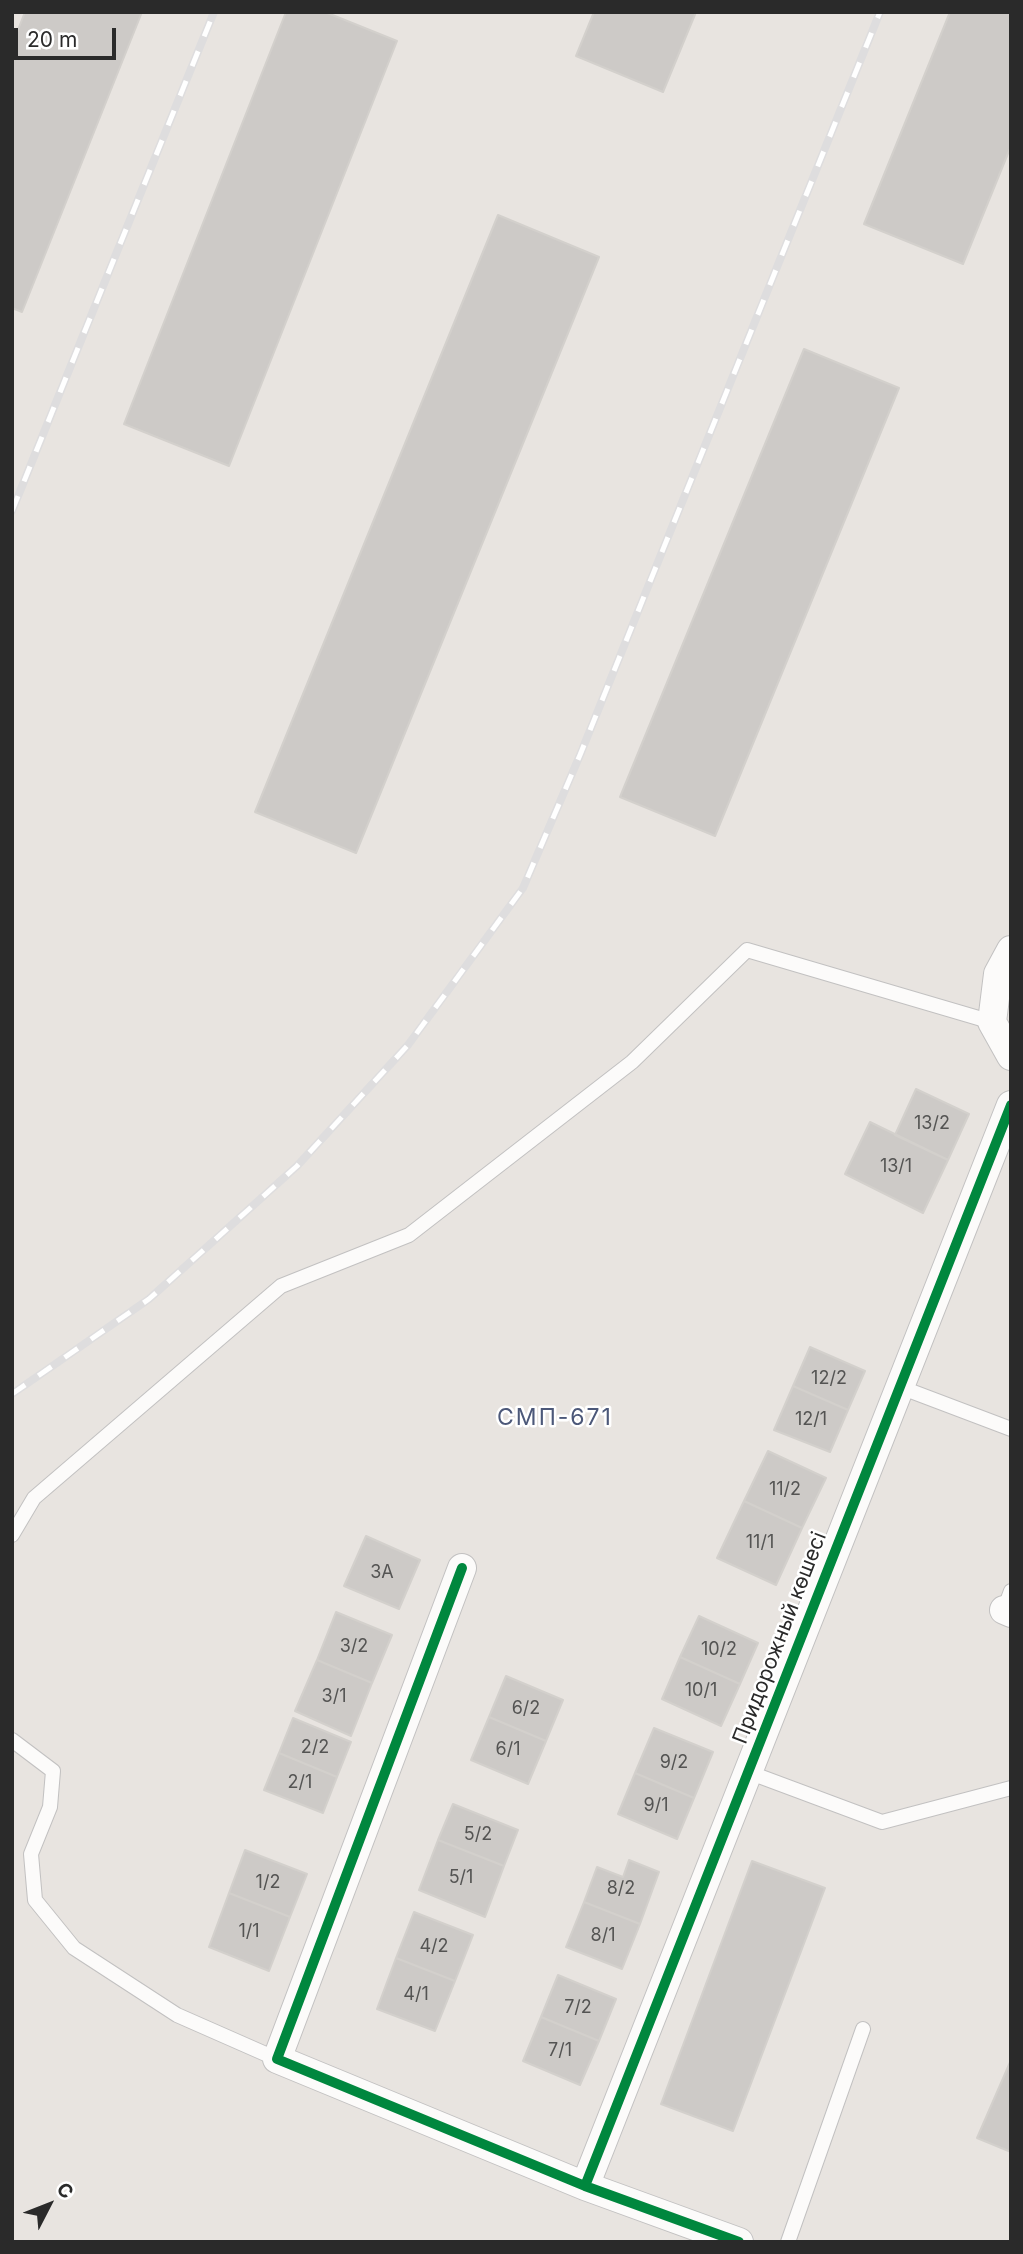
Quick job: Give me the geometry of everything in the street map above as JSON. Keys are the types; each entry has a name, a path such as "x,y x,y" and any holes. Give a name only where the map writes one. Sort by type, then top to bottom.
{"street":[{"path":"1011,950 998,974 992,1022 1011,1056"},
{"name":"Придорожный көшесі","path":"585,2186 1011,1105"},
{"path":"462,1568 277,2059 585,2186 739,2242"}],"lane":[{"path":"12,1535 34,1498 281,1286 409,1235 632,1062 747,950 992,1022"},
{"path":"900,1387 1011,1429"},
{"path":"12,1740 21,1744 53,1771 50,1807 31,1854 35,1900 74,1948 177,2015 277,2059"},
{"path":"748,1772 882,1822 1011,1788"},
{"path":"788,2242 863,2029"}],"building":[{"path":"25,12 142,12 22,312 12,308 12,45"},
{"path":"286,12 325,12 397,41 229,466 124,424"},
{"path":"594,12 696,12 663,92 576,56"},
{"path":"950,12 1011,12 1011,146 963,264 864,224"},
{"path":"498,215 599,257 356,853 255,812"},
{"path":"804,349 899,388 715,836 620,797"},
{"path":"916,1089 969,1114 948,1160 895,1135"},
{"path":"870,1122 948,1160 923,1213 845,1174"},
{"path":"810,1347 865,1371 848,1410 793,1386"},
{"path":"793,1386 848,1410 830,1452 774,1430"},
{"path":"768,1451 826,1478 802,1528 744,1501"},
{"path":"744,1501 802,1528 776,1585 717,1558"},
{"path":"366,1536 420,1560 399,1609 344,1586"},
{"path":"336,1612 392,1635 372,1683 317,1660"},
{"path":"699,1616 758,1643 740,1684 680,1657"},
{"path":"680,1657 740,1684 721,1726 662,1699"},
{"path":"317,1660 372,1683 351,1736 295,1711"},
{"path":"506,1676 563,1700 546,1741 489,1717"},
{"path":"489,1717 546,1741 528,1784 471,1760"},
{"path":"293,1718 351,1742 337,1777 279,1753"},
{"path":"654,1728 713,1752 694,1798 635,1773"},
{"path":"279,1753 337,1777 323,1813 264,1790"},
{"path":"635,1773 694,1798 677,1839 618,1814"},
{"path":"453,1804 518,1830 504,1866 438,1840"},
{"path":"438,1840 504,1866 485,1917 419,1890"},
{"path":"245,1850 307,1874 290,1917 229,1893"},
{"path":"629,1860 659,1872 640,1924 584,1902 597,1867 623,1877"},
{"path":"752,1861 825,1888 733,2131 661,2104"},
{"path":"229,1893 290,1917 269,1971 209,1947"},
{"path":"584,1902 640,1924 622,1969 566,1947"},
{"path":"414,1912 473,1935 455,1981 396,1958"},
{"path":"396,1958 455,1981 435,2031 377,2009"},
{"path":"558,1975 616,1999 599,2041 541,2017"},
{"path":"541,2017 599,2041 580,2085 523,2061"},
{"path":"1011,2060 1011,2152 977,2138"}],"railway":[{"path":"12,511 214,12"},
{"path":"12,1394 149,1299 297,1166 408,1045 523,888 580,755 880,12"}],"cycle path":[{"path":"585,2186 1011,1105"},
{"path":"462,1568 277,2059 585,2186 739,2242"}],"district":[{"name":"СМП-671","path":"555,1418"}]}
